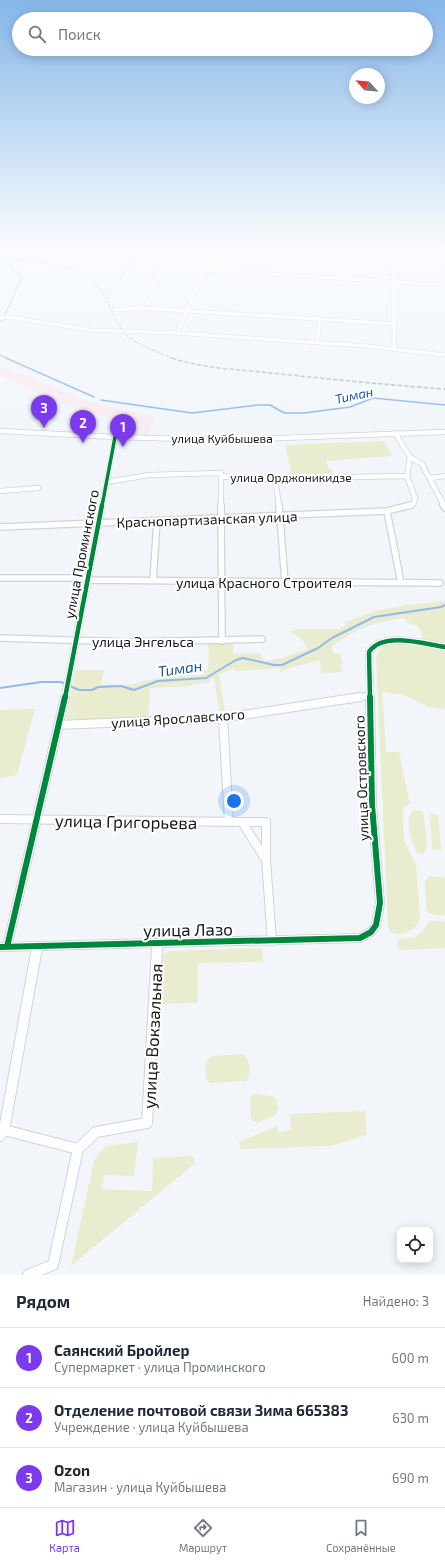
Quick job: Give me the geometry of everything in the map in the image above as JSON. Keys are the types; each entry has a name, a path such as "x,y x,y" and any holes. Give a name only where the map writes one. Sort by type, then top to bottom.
{"street":[{"path":"177,333 189,304"},
{"path":"394,349 395,304"},
{"path":"115,310 142,308 187,310 395,324"},
{"path":"0,318 9,317 90,330 177,333 394,349 445,355"},
{"path":"317,343 320,320"},
{"name":"улица Куйбышева","path":"0,431 115,437 225,440 445,432"},
{"path":"395,433 410,457 422,464 445,508"},
{"name":"улица Проминского","path":"58,725 67,689 115,437"},
{"path":"407,476 410,457"},
{"name":"улица Орджоникидзе","path":"107,482 150,475 221,472 221,476 243,479 407,476"},
{"path":"221,476 222,641"},
{"name":"Краснопартизанская улица","path":"0,527 387,511 413,505 415,498 407,476"},
{"path":"430,478 445,476"},
{"path":"276,478 281,516 285,582"},
{"path":"0,491 38,488"},
{"path":"387,511 401,583"},
{"path":"153,581 157,520"},
{"name":"улица Красного Строителя","path":"0,578 222,582 440,583"},
{"name":"улица Энгельса","path":"0,638 76,641 222,641 262,639"},
{"name":"улица Островского","path":"375,929 379,918 380,903 372,805 369,652 378,643 392,640 445,647"},
{"name":"улица Ярославского","path":"58,725 223,718 369,696"},
{"path":"223,718 229,822"},
{"path":"4,947 58,725"},
{"name":"улица Григорьева","path":"0,819 266,822 266,860"},
{"path":"242,822 266,860 272,941"},
{"name":"улица Лазо","path":"4,947 360,938 375,929"},
{"name":"улица Вокзальная","path":"78,1149 96,1132 147,1123 157,944"},
{"path":"28,1275 53,1265 78,1149 2,1133 37,946"}],"shaded area":[{"path":"0,367 21,373 86,401 155,417 148,435 139,435 140,424 98,415 64,403 0,376"}],"green space":[{"path":"384,441 392,456 326,461 328,468 332,470 332,474 292,476 285,445"},
{"path":"445,601 445,644 421,641 422,634 419,628 407,623 405,618 384,621 367,626 332,646 333,653 340,654 343,664 340,664 342,672 321,673 320,660 280,671 279,668 235,671 234,668 219,674 225,711 219,711 214,678 210,679 210,683 192,684 192,686 150,688 148,718 67,719 75,670 104,670 101,684 129,685 168,676 202,675 208,668 209,651 207,644 233,643 233,654 260,653 264,661 283,658 307,649 304,642 290,631 296,631 295,629 340,629 345,626 346,622 375,611 408,605"},
{"path":"395,643 445,651 445,709 428,707 403,695 382,692 386,752 399,752 410,804 405,806 403,810 404,840 416,865 420,918 416,926 411,930 405,933 397,934 390,932 388,926 376,657 383,647"},
{"path":"35,709 17,775 0,778 0,710"},
{"path":"413,810 422,811 424,815 427,846 424,854 417,853 410,832 409,820 410,814"},
{"path":"430,814 438,815 441,851 432,849"},
{"path":"430,876 445,877 445,916 431,914 426,910 425,881"},
{"path":"429,921 445,922 445,948 399,950 397,940 415,937 423,931"},
{"path":"262,948 263,962 198,963 197,1003 159,1004 162,960 164,954 169,951"},
{"path":"243,1054 249,1063 250,1071 246,1081 208,1082 206,1075 206,1064 209,1058 212,1056"},
{"path":"256,1094 275,1097 278,1107 276,1115 257,1123 251,1119 250,1102 252,1095"},
{"path":"365,1111 367,1135 330,1146 240,1149 239,1142 277,1126 278,1132 291,1130 290,1114"},
{"path":"138,1142 134,1176 104,1175 102,1189 152,1191 153,1158 192,1156 194,1159 194,1164 71,1266 94,1161 106,1146"}],"waterway":[{"path":"5,315 10,304"},
{"path":"0,322 5,319"},
{"path":"0,355 6,358"},
{"path":"6,358 94,397"},
{"name":"Тиман","path":"101,400 192,413 258,405 270,405 284,413 304,413 350,407 373,398 445,405"},
{"name":"Тиман","path":"0,688 41,682 61,682 79,690 92,690 98,687 121,686 134,690 158,681 206,678 236,660 243,658 274,665 282,665 318,648 332,638 374,617 441,607 445,605"}],"railway":[{"path":"108,304 125,334 141,345 174,359"},
{"path":"172,358 195,364 221,368 445,389"}],"cycle path":[{"path":"7,947 67,689 115,437"},
{"path":"0,947 360,938 371,932 378,920 380,903 372,805 369,652 375,644 395,640 445,647"}],"place":[{"name":"Ozon","path":"44,428"},
{"name":"Отделение почтовой связи Зима 665383","path":"83,443"},
{"name":"Саянский Бройлер","path":"123,447"}]}
